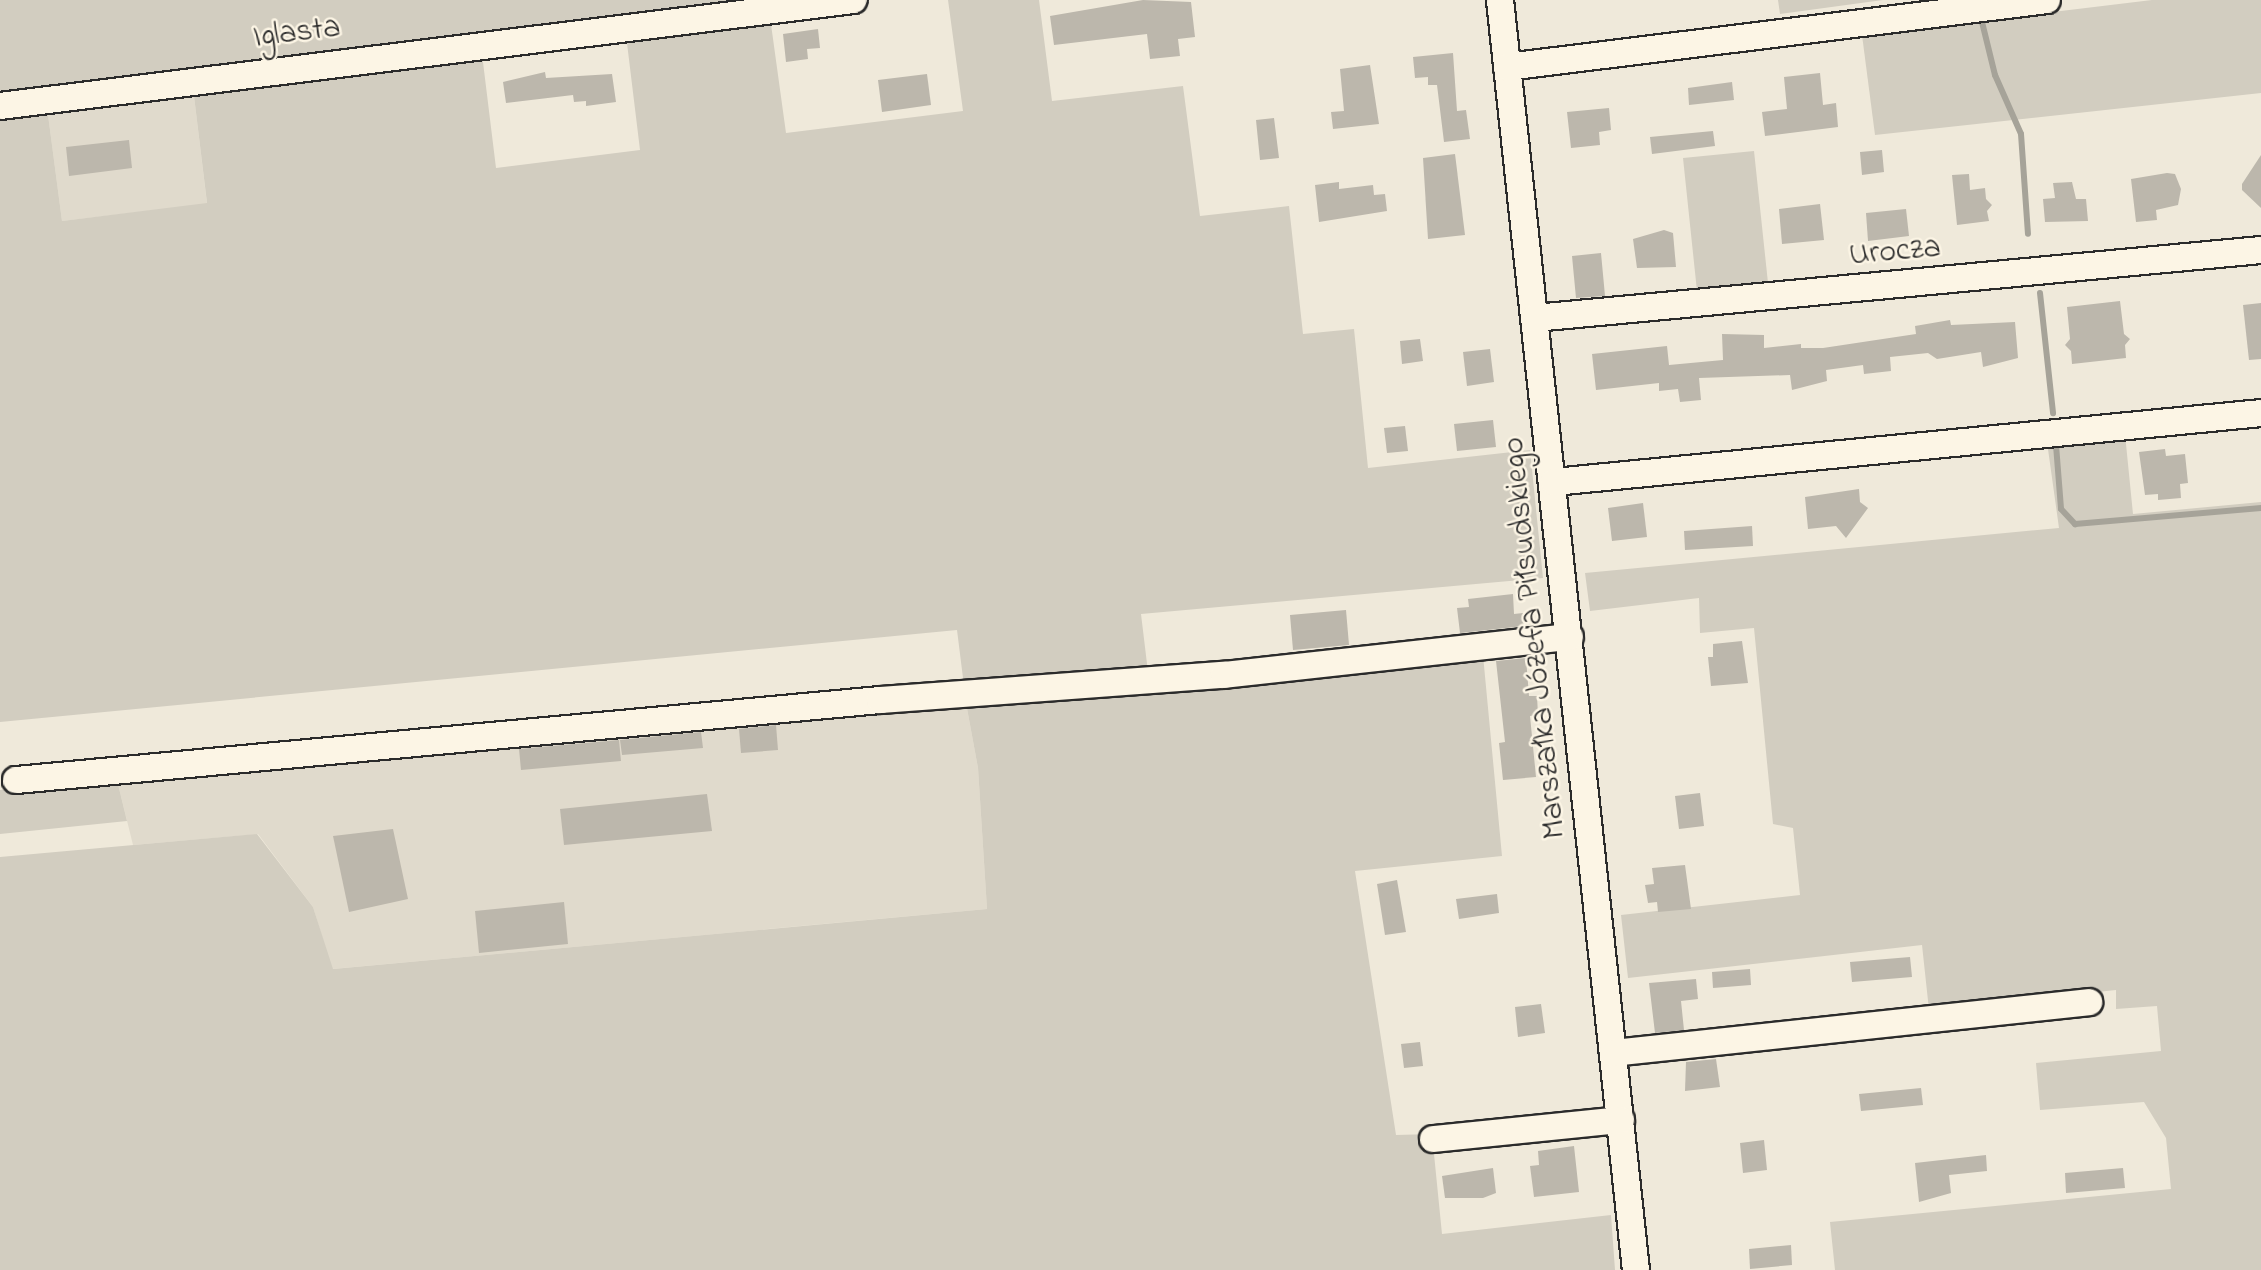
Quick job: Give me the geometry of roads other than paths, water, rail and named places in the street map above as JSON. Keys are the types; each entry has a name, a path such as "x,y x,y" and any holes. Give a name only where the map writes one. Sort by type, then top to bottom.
{"street":[{"name":"Iglasta","path":"0,106 853,0"},
{"name":"Marszałka Józefa Piłsudskiego","path":"1500,0 1554,482 1636,1270"},
{"path":"1507,67 2047,0"},
{"name":"Urocza","path":"1535,318 2261,250"},
{"path":"1554,482 2261,413"},
{"path":"16,780 880,700 1224,675 1570,637"},
{"path":"1613,1053 2089,1002"},
{"path":"1433,1139 1620,1120"}],"waterway":[{"path":"1982,22 1995,75 2021,134 2028,234"},
{"path":"2040,293 2053,413"},
{"path":"2056,445 2061,509 2075,524 2261,508"}]}
